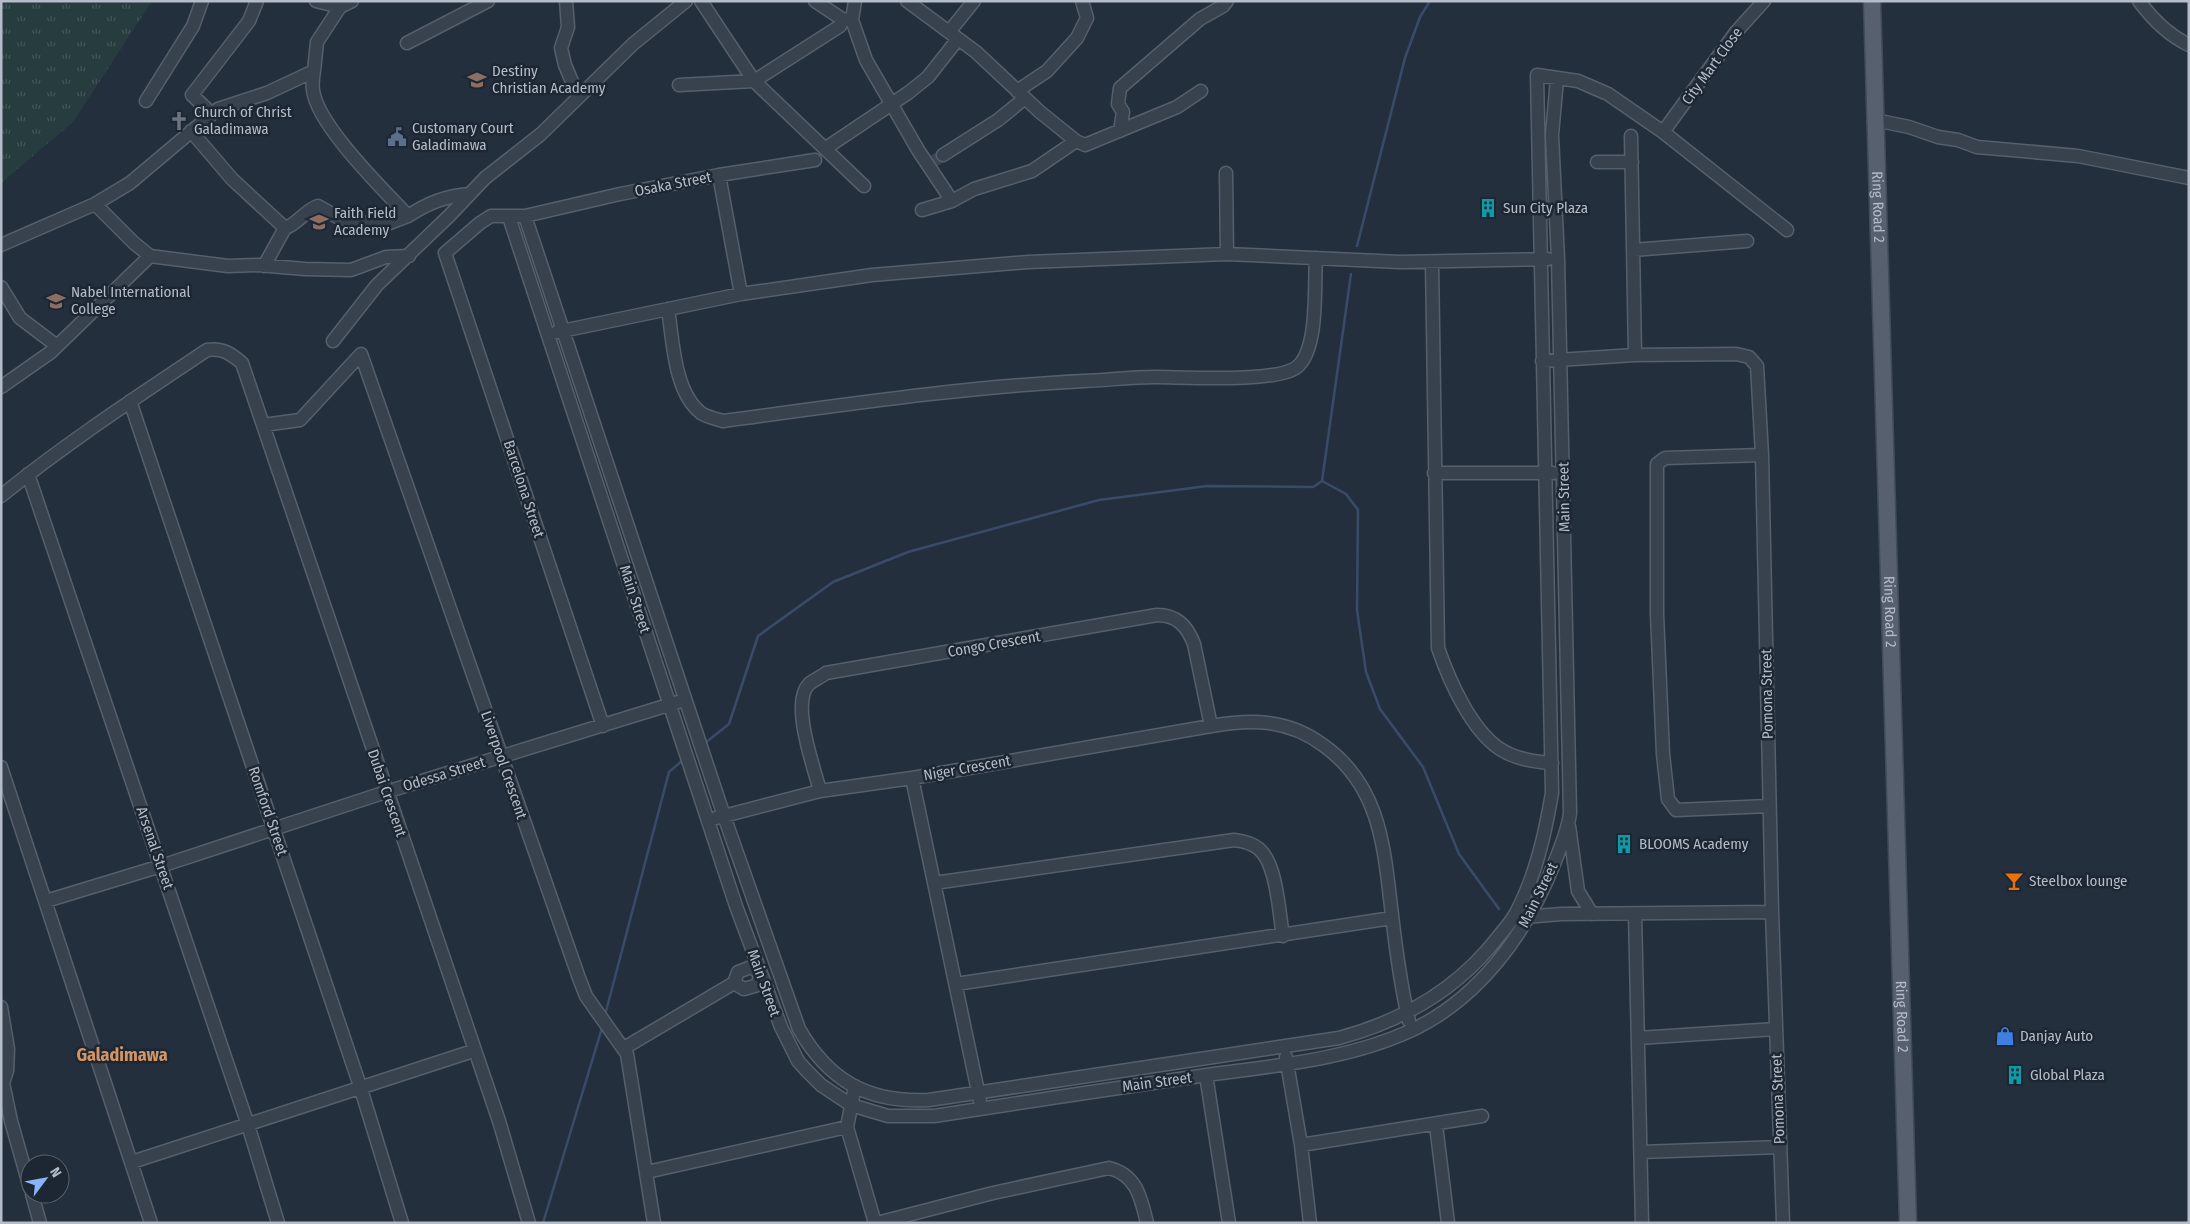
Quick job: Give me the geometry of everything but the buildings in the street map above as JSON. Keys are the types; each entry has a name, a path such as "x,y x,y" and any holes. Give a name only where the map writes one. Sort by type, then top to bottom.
{"main road":[{"name":"Ring Road 2","path":"1872,1 1908,1223"}],"street":[{"path":"146,101 193,26 202,1"},
{"path":"212,114 192,95 249,21 257,1"},
{"path":"316,1 340,7"},
{"path":"352,1 340,7 317,42 312,91 324,118 350,152 408,216"},
{"path":"407,43 488,1"},
{"path":"566,1 568,27 561,48 565,66 578,96"},
{"path":"333,340 377,285 409,256 485,178 541,134 633,44 686,1"},
{"path":"701,1 754,80 864,186"},
{"path":"815,1 844,22 860,45 866,60 892,103 935,160 952,201"},
{"path":"679,85 754,80 844,22 855,1"},
{"path":"826,148 928,77 974,1"},
{"path":"935,160 998,120 1047,71 1077,38 1087,18 1082,1"},
{"path":"1120,131 1123,112 1118,104 1120,88 1200,19 1227,1"},
{"name":"City Mart Close","path":"1663,132 1736,32 1764,1"},
{"path":"2139,1 2148,14 2171,36 2189,45"},
{"path":"909,2 976,52 1021,95 1076,141 1085,145 1177,107 1201,91"},
{"path":"1,244 94,204 130,183 218,109 267,93 314,71"},
{"name":"Main Street","path":"509,217 546,335 760,973 781,1027 798,1061 821,1085 850,1106 888,1116 911,1117 981,1109 1287,1064 1362,1050 1411,1031 1454,1004 1478,983 1502,957 1530,918 1569,824 1570,767 1561,360 1552,135 1557,79 1537,75 1538,206 1546,473 1552,793 1546,828 1535,869 1515,914 1492,945 1467,971 1430,1000 1384,1024 1339,1038 912,1101 894,1099 855,1086 833,1073 808,1046 796,1022 724,816 565,329 526,216"},
{"path":"1557,79 1578,81 1608,94 1663,132 1787,230"},
{"path":"1876,120 1909,128 1938,138 1958,140 1978,147 2078,156 2189,178"},
{"path":"192,131 232,179 285,228"},
{"path":"1538,135 1552,135"},
{"path":"1631,136 1635,356"},
{"path":"922,210 952,201 974,189 1032,171 1076,141"},
{"path":"719,175 815,160"},
{"path":"1597,162 1632,162"},
{"path":"1226,173 1227,254"},
{"name":"Osaka Street","path":"445,253 491,216 526,216 620,194 719,175 741,294"},
{"path":"264,266 285,228 292,226 308,209 318,206 340,218 382,226 408,216 429,202 448,196 470,194"},
{"path":"94,204 150,256 228,266 351,270 386,257 409,256"},
{"path":"1538,206 1556,206"},
{"path":"1633,250 1747,240"},
{"name":"Barcelona Street","path":"445,253 603,726"},
{"path":"546,335 565,329 741,294 872,276 1028,262 1227,254 1432,262 1558,258"},
{"path":"1,387 57,346 150,256"},
{"path":"668,309 682,388 691,404 703,414 723,421 969,389 1146,377 1262,377 1283,374 1291,371 1303,362 1311,344 1316,258"},
{"path":"1432,262 1438,648 1442,661 1470,717 1488,741 1510,754 1552,763"},
{"path":"1,287 20,318 57,346"},
{"name":"Dubai Crescent","path":"130,401 207,350 219,349 230,353 242,363 499,1121 529,1223"},
{"name":"Liverpool Crescent","path":"263,425 300,420 361,354 586,996 624,1048 629,1062 654,1223"},
{"name":"Pomona Street","path":"1542,360 1736,354 1745,355 1756,366 1762,455 1769,806 1783,1223"},
{"path":"1,496 28,474 130,401"},
{"name":"Romford Street","path":"130,401 361,1089 402,1223"},
{"path":"1762,455 1665,458 1656,464 1657,614 1662,754 1669,804 1676,810 1769,806"},
{"path":"1434,474 1563,473"},
{"name":"Arsenal Street","path":"28,474 248,1125 278,1223"},
{"name":"Congo Crescent","path":"820,791 802,719 802,703 808,685 826,673 1157,615 1166,615 1176,619 1190,633 1211,726"},
{"name":"Odessa Street","path":"46,901 161,866 386,792 687,699"},
{"name":"Niger Crescent","path":"708,820 820,791 912,778 1242,721 1264,721 1281,724 1299,730 1316,740 1346,764 1365,790 1380,829 1392,918 1411,1031"},
{"path":"1,767 151,1223"},
{"path":"912,778 981,1109"},
{"path":"1569,824 1578,892 1592,914"},
{"path":"934,883 1234,840 1247,842 1260,850 1271,864 1283,936"},
{"path":"1524,895 1539,900 1561,914"},
{"path":"1515,914 1530,918 1561,914 1772,912"},
{"path":"1635,914 1642,1223"},
{"path":"956,984 1392,918"},
{"path":"624,1048 734,983 738,972 752,967 760,973 776,968"},
{"path":"1,1007 8,1048 8,1071 2,1083 20,1154"},
{"path":"1638,1038 1776,1029"},
{"path":"1285,1047 1301,1145 1310,1223"},
{"path":"132,1162 474,1051"},
{"path":"1206,1075 1229,1223"},
{"path":"855,1086 847,1127 876,1223 993,1193 1109,1168 1119,1170 1130,1177 1139,1191 1147,1223"},
{"path":"1301,1145 1436,1125 1482,1116"},
{"path":"1436,1125 1448,1223"},
{"path":"647,1172 847,1127"},
{"path":"1641,1152 1780,1147"},
{"path":"35,1204 40,1223"}],"green space":[{"path":"1,1 152,1 73,122 1,183"}],"waterway":[{"path":"1357,246 1405,58 1420,17 1430,1"},
{"path":"705,743 729,724 758,636 833,582 908,552 1099,500 1207,486 1313,487 1322,481 1351,274"},
{"path":"1322,481 1346,494 1358,510 1357,610 1366,672 1380,709 1423,767 1459,854 1499,909"},
{"path":"605,1015 669,772 683,760"},
{"path":"543,1223 602,1028"}],"tunnel":[{"path":"934,161 943,155"}],"place":[{"name":"Destiny Christian Academy","path":"477,80"},
{"name":"Church of Christ Galadimawa","path":"179,121"},
{"name":"Customary Court Galadimawa","path":"397,137"},
{"name":"Sun City Plaza","path":"1488,208"},
{"name":"Faith Field Academy","path":"319,222"},
{"name":"Nabel International College","path":"56,301"},
{"name":"BLOOMS Academy","path":"1624,844"},
{"name":"Steelbox lounge","path":"2014,881"},
{"name":"Danjay Auto","path":"2005,1036"},
{"name":"Global Plaza","path":"2015,1075"}],"district":[{"name":"Galadimawa","path":"122,1055"}]}
